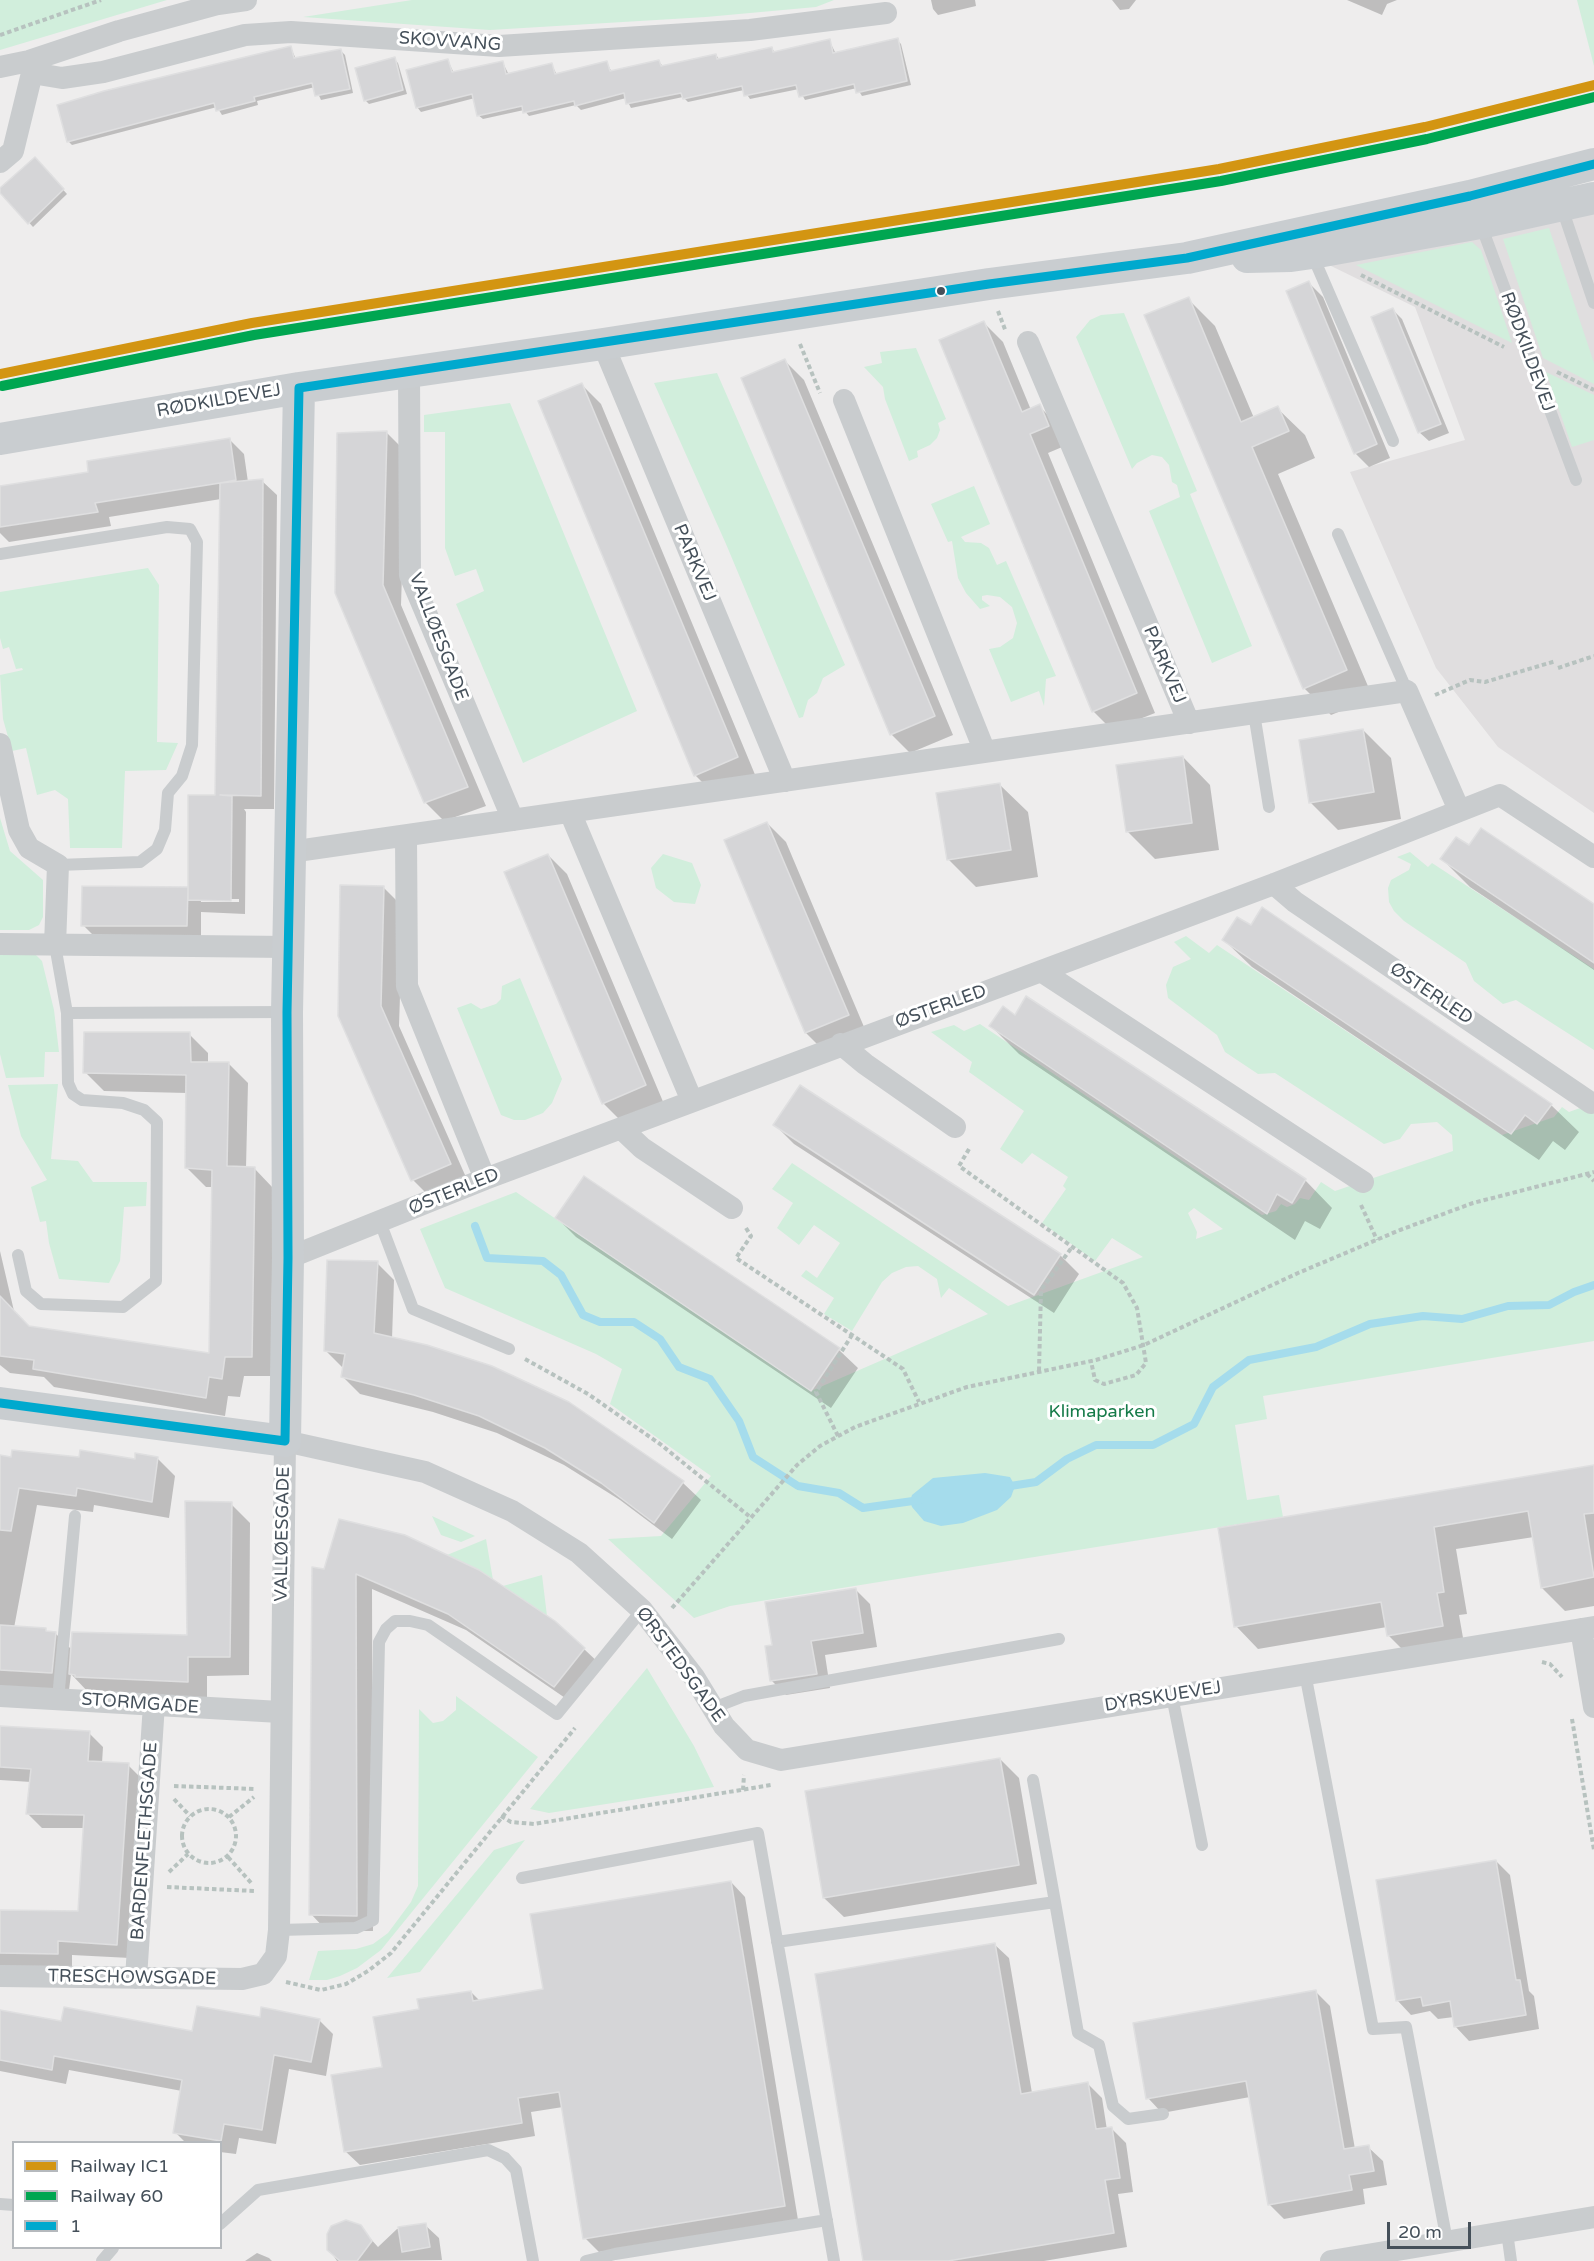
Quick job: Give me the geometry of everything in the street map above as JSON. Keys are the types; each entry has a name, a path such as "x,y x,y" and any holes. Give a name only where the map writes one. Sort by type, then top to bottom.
{"street":[{"path":"0,67 30,67 119,31 218,4 246,0"},
{"name":"SKOVVANG","path":"30,67 62,78 103,72 245,35 291,32 499,46 750,30 886,13"},
{"path":"0,162 13,152 30,67"},
{"name":"RØDKILDEVEJ","path":"1556,192 1594,164"},
{"name":"RØDKILDEVEJ","path":"0,439 299,387 603,345 988,284 1186,258 1475,209 1556,192 1594,198"},
{"name":"RØDKILDEVEJ","path":"1186,258 1291,256 1312,253 1475,209"},
{"name":"PARKVEJ","path":"1028,342 1189,723"},
{"name":"PARKVEJ","path":"603,345 785,781"},
{"name":"VALLØESGADE","path":"409,372 410,575 513,820"},
{"name":"VALLØESGADE","path":"263,1974 276,1956 279,1930 280,1712 288,1258 287,1012 299,387"},
{"path":"844,400 985,752"},
{"path":"1410,698 1459,810"},
{"name":"PARKVEJ","path":"290,852 1254,713 1410,698"},
{"path":"0,744 19,830 29,848 58,865 55,945"},
{"name":"ØSTERLED","path":"288,1258 485,1179 1274,884 1500,795 1594,857"},
{"path":"570,812 692,1101"},
{"path":"406,836 407,987 485,1179"},
{"name":"ØSTERLED","path":"1274,884 1295,902 1591,1103"},
{"path":"0,944 288,946"},
{"path":"1041,971 1068,991 1363,1182"},
{"path":"841,1044 865,1064 955,1126"},
{"path":"622,1129 642,1148 732,1208"},
{"name":"ØRSTEDSGADE","path":"0,1403 285,1441 425,1472 512,1510 579,1553 649,1618 724,1726 747,1750"},
{"path":"1587,1628 1594,1707"},
{"name":"DYRSKUEVEJ","path":"747,1750 780,1760 1587,1628"},
{"name":"STORMGADE","path":"0,1696 280,1712"},
{"name":"BARDENFLETHSGADE","path":"136,1978 154,1704"},
{"name":"TRESCHOWSGADE","path":"0,1976 242,1979 263,1974"},
{"path":"1331,2261 1594,2217"}],"lane":[{"path":"1556,192 1594,303"},
{"name":"RØDKILDEVEJ","path":"1475,209 1576,480"},
{"path":"1312,253 1393,441"},
{"path":"0,554 167,527 190,529 196,542 192,746 182,776 168,793 165,830 157,849 140,862 58,865"},
{"path":"1338,534 1410,698"},
{"path":"1254,713 1269,807"},
{"path":"18,1255 26,1291 41,1304 123,1307 156,1281 157,1122 144,1110 123,1103 82,1100 73,1094 68,1083 67,1013 55,945"},
{"path":"67,1013 287,1012"},
{"path":"380,1222 412,1309 509,1350"},
{"path":"58,1699 75,1516"},
{"path":"279,1930 356,1928 373,1920 379,1642 386,1629 395,1622 410,1621 428,1625 557,1714 649,1618"},
{"path":"713,1708 744,1696 1059,1639"},
{"path":"1305,1674 1373,2029 1406,2027 1447,2241"},
{"path":"1172,1696 1202,1845"},
{"path":"1033,1780 1078,2032 1099,2045 1113,2106 1128,2119 1163,2114"},
{"path":"522,1878 758,1833 834,2261"},
{"path":"777,1942 1055,1902"},
{"path":"222,2222 258,2190 488,2150 505,2158 516,2170 533,2261"},
{"path":"586,2261 615,2254 827,2220"},
{"path":"1507,2232 1510,2261"},
{"path":"102,2261 111,2249"}],"path":[{"path":"0,35 101,0"},
{"path":"1356,273 1594,390"},
{"path":"988,284 1009,340 1028,342"},
{"path":"795,313 799,341 822,398 844,400"},
{"path":"1558,668 1594,656"},
{"path":"1410,698 1470,680 1485,682 1556,660"},
{"path":"955,1126 970,1148 959,1166 1123,1282 1137,1308 1146,1357 1141,1370 1136,1375 1117,1383 1104,1384 1095,1380 1091,1360"},
{"path":"649,1618 797,1465 819,1446 838,1436 919,1402 967,1387 1091,1360 1144,1345 1377,1240 1473,1203 1594,1172"},
{"path":"1587,1173 1594,1181"},
{"path":"1363,1182 1353,1196 1361,1205 1377,1240"},
{"path":"732,1208 751,1236 736,1258 903,1370 919,1402"},
{"path":"1040,1371 1041,1290 1072,1247"},
{"path":"838,1436 816,1392 852,1335"},
{"path":"509,1350 588,1394 660,1444 749,1517"},
{"path":"1571,1713 1594,1850"},
{"path":"149,1785 264,1789 229,1817"},
{"path":"200,1810 221,1811 229,1817 237,1837 228,1857 218,1863 207,1864 196,1861 188,1854 182,1845 181,1834 190,1816 200,1810"},
{"path":"142,1886 258,1891 228,1857"}],"shaded area":[{"path":"1594,189 1594,813 1498,747 1436,668 1350,472 1465,440 1415,307 1327,264"}],"green space":[{"path":"0,0 167,0 0,50"},
{"path":"412,0 834,0 816,7 706,17 490,30 303,17"},
{"path":"1577,0 1594,0 1594,66"},
{"path":"1549,228 1594,363 1594,384 1543,358 1503,239"},
{"path":"1472,242 1481,250 1512,343 1356,265"},
{"path":"1124,313 1197,491 1190,494 1252,646 1212,663 1149,511 1180,497 1177,485 1172,482 1169,465 1162,457 1152,455 1137,463 1132,469 1076,337 1090,320 1101,315"},
{"path":"916,348 946,419 938,423 940,430 937,438 930,445 917,451 918,457 909,461 885,399 883,387 864,367 882,363 880,352"},
{"path":"1546,372 1594,395 1594,440 1572,447"},
{"path":"717,373 845,665 823,678 817,693 808,700 803,717 799,718 726,544 654,383"},
{"path":"510,403 637,711 523,763 456,604 484,591 476,569 455,576 445,548 445,432 424,432 424,415"},
{"path":"974,486 990,524 961,537 965,542 981,543 989,548 997,565 1006,561 1056,676 1046,679 1044,706 1039,691 1011,702 989,649 1000,647 1013,638 1017,623 1012,607 1000,597 987,595 982,596 982,600 990,606 980,609 966,593 958,578 952,541 948,542 931,504"},
{"path":"148,568 159,585 157,742 178,743 166,770 125,771 122,848 70,848 68,799 55,790 37,795 26,748 12,751 3,719 0,675 23,670 22,668 16,669 9,647 3,649 0,638 0,592"},
{"path":"0,818 10,851 43,880 43,917 39,925 29,930 0,930"},
{"path":"1410,852 1428,867 1432,863 1594,969 1594,1050 1516,1000 1503,1004 1474,981 1466,963 1404,921 1394,911 1389,902 1388,888 1391,880 1409,870 1411,864 1397,857"},
{"path":"663,854 692,863 701,885 695,904 674,902 656,888 651,868"},
{"name":"Klimaparken","path":"1186,936 1209,953 1217,945 1502,1135 1554,1117 1562,1107 1569,1112 1594,1103 1594,1341 1263,1396 1267,1419 1235,1425 1247,1500 1279,1495 1283,1517 730,1606 694,1618 608,1539 661,1536 711,1476 610,1404 622,1369 596,1354 445,1288 420,1229 516,1192 811,1391 988,1314 949,1288 941,1298 937,1279 918,1266 906,1267 892,1273 882,1282 852,1331 824,1314 834,1298 801,1276 806,1270 817,1278 840,1243 814,1225 799,1245 777,1228 793,1203 772,1189 792,1163 1008,1306 1143,1257 1112,1238 1095,1261 1042,1223 1066,1189 1063,1186 1068,1177 1032,1153 1022,1164 1000,1149 1024,1111 969,1072 972,1062 931,1032 954,1025 964,1031 980,1024 1262,1215 1276,1211 1281,1204 1287,1207 1295,1204 1300,1198 1309,1200 1321,1182 1335,1191 1453,1151 1452,1135 1437,1122 1411,1124 1400,1139 1384,1144 1275,1073 1258,1074 1225,1052 1217,1035 1168,998 1166,985 1173,967 1191,959 1174,942","holes":["1194,1208 1223,1229 1196,1239 1197,1232 1188,1213"]},
{"path":"35,954 42,961 54,1010 59,1052 45,1052 44,1077 6,1078 0,1054 0,955"},
{"path":"520,978 562,1079 552,1103 543,1113 525,1120 514,1120 501,1115 457,1008 471,1003 481,1009 496,1004 501,999 502,986"},
{"path":"58,1084 51,1159 78,1161 93,1182 147,1182 146,1206 124,1207 120,1261 109,1283 59,1279 49,1243 46,1221 40,1222 31,1187 47,1180 21,1136 8,1085"},
{"path":"432,1516 475,1536 461,1542 441,1535"},
{"path":"486,1539 493,1580 447,1555"},
{"path":"542,1575 547,1616 503,1586"},
{"path":"647,1668 694,1746 714,1787 549,1813 530,1809"},
{"path":"456,1696 538,1757 381,1950 357,1968 340,1976 327,1980 309,1980 318,1951 356,1949 373,1944 388,1933 411,1902 418,1886 419,1709 433,1723 443,1721 456,1710"},
{"path":"525,1840 420,1972 387,1978 494,1850"}],"water":[{"path":"985,1473 1010,1477 1015,1486 1011,1497 997,1510 963,1523 941,1526 924,1521 912,1507 910,1501 912,1495 933,1478"}],"building":[{"path":"898,38 907,81 856,93 854,84 799,97 796,85 744,96 742,86 683,99 681,93 626,104 624,93 575,106 574,101 523,113 522,106 477,116 472,94 416,108 406,70 448,59 452,72 503,61 506,74 552,63 555,74 607,61 610,71 659,60 661,66 716,54 717,59 772,47 773,52 830,39 833,53"},
{"path":"291,46 294,58 341,49 350,89 315,96 312,83 254,97 255,101 216,111 214,103 67,142 57,105 104,91"},
{"path":"395,57 403,90 364,101 355,68"},
{"path":"35,157 64,189 28,224 0,193 0,188"},
{"path":"1309,281 1377,444 1354,454 1286,291"},
{"path":"1189,297 1241,422 1278,406 1289,431 1252,447 1347,670 1303,689 1144,315"},
{"path":"1393,308 1441,424 1418,433 1371,317"},
{"path":"984,321 1022,412 1040,404 1049,426 1030,434 1137,693 1092,712 939,340"},
{"path":"785,359 935,716 890,735 741,378"},
{"path":"582,383 738,757 694,776 538,401"},
{"path":"387,431 383,585 468,787 424,803 335,593 337,433"},
{"path":"230,438 236,480 95,503 98,512 0,527 0,486 88,472 87,461"},
{"path":"263,479 261,796 220,795 232,796 231,901 188,900 188,795 215,795 220,483"},
{"path":"1363,729 1374,792 1309,803 1299,740"},
{"path":"1183,756 1192,823 1126,832 1116,765"},
{"path":"1000,783 1011,850 947,860 936,793"},
{"path":"767,822 849,1015 805,1033 724,840"},
{"path":"1481,828 1594,904 1594,963 1440,859 1456,837 1469,845"},
{"path":"548,854 646,1085 602,1104 504,872"},
{"path":"340,885 384,886 381,1006 451,1164 411,1181 338,1016"},
{"path":"82,886 188,887 187,926 81,926"},
{"path":"1262,907 1552,1104 1537,1124 1525,1115 1511,1134 1222,940 1237,917 1251,925"},
{"path":"1026,996 1306,1179 1292,1203 1277,1194 1267,1214 989,1026 1003,1006 1015,1015"},
{"path":"84,1032 190,1032 191,1062 229,1062 227,1166 255,1167 252,1357 225,1357 222,1379 209,1377 206,1398 33,1369 34,1360 0,1356 0,1296 29,1326 209,1353 212,1170 185,1168 186,1075 83,1073"},
{"path":"800,1085 1061,1254 1034,1295 773,1125"},
{"path":"584,1176 840,1348 811,1391 555,1218"},
{"path":"327,1260 378,1261 374,1333 427,1345 492,1366 569,1402 684,1481 654,1523 601,1483 545,1448 479,1416 414,1395 341,1377 345,1354 324,1351"},
{"path":"12,1450 79,1457 80,1450 135,1459 135,1453 158,1457 152,1502 77,1488 76,1496 19,1488 11,1531 0,1530 0,1455 11,1457"},
{"path":"1594,1465 1594,1513 1584,1514 1594,1577 1541,1588 1528,1511 1434,1527 1444,1592 1437,1593 1443,1626 1387,1636 1381,1602 1234,1627 1218,1528"},
{"path":"185,1501 232,1502 230,1657 188,1657 188,1682 75,1677 69,1674 72,1632 187,1635"},
{"path":"339,1519 405,1535 479,1570 555,1621 585,1648 554,1687 448,1614 356,1574 357,1916 309,1915 312,1567 324,1569"},
{"path":"856,1588 863,1633 811,1641 817,1674 770,1681 765,1646 772,1645 765,1602"},
{"path":"0,1625 46,1628 46,1631 56,1632 52,1673 0,1670"},
{"path":"0,1726 90,1731 88,1761 129,1763 117,1945 58,1941 58,1954 0,1953 0,1910 78,1911 84,1815 26,1814 31,1769 0,1767"},
{"path":"1000,1758 1019,1865 823,1898 805,1791"},
{"path":"1496,1860 1516,1980 1520,1980 1526,2015 1454,2027 1450,2001 1423,2006 1421,1997 1396,2001 1376,1880"},
{"path":"731,1881 785,2206 583,2239 559,2092 518,2098 522,2123 344,2152 331,2075 382,2067 373,2017 419,2009 417,1999 471,1991 473,2001 543,1989 530,1914"},
{"path":"995,1943 1021,2094 1088,2082 1096,2129 1112,2127 1120,2178 1105,2180 1114,2233 948,2261 863,2261 815,1974"},
{"path":"1316,1990 1344,2149 1369,2145 1374,2171 1349,2175 1352,2190 1268,2205 1246,2081 1146,2099 1133,2023"},
{"path":"197,2006 260,2017 261,2007 320,2019 311,2062 274,2055 262,2130 224,2124 221,2141 173,2133 182,2080 54,2056 52,2070 0,2060 0,2010 61,2021 64,2007 192,2031"},
{"path":"346,2220 361,2225 372,2241 357,2261 340,2261 327,2250 327,2234 331,2226"},
{"path":"426,2223 430,2247 402,2252 398,2227"}],"waterway":[{"path":"475,1226 487,1258 543,1261 561,1275 583,1315 600,1322 634,1322 660,1339 679,1367 710,1379 739,1421 753,1457 798,1486 839,1493 863,1508 920,1500"},
{"path":"1004,1487 1036,1482 1067,1459 1096,1445 1153,1445 1194,1424 1213,1387 1249,1360 1316,1347 1370,1324 1423,1316 1462,1319 1508,1306 1549,1305 1594,1285"}],"rail line":[{"name":"IC1","path":"0,374 252,323 1219,169 1425,127 1594,85"},
{"name":"60","path":"2,386 254,335 1221,181 1427,139 1594,97"}],"transit line":[{"name":"1","path":"0,1403 285,1441 288,1258 287,1012 299,388 989,284 1187,258 1470,196 1594,164"}]}
